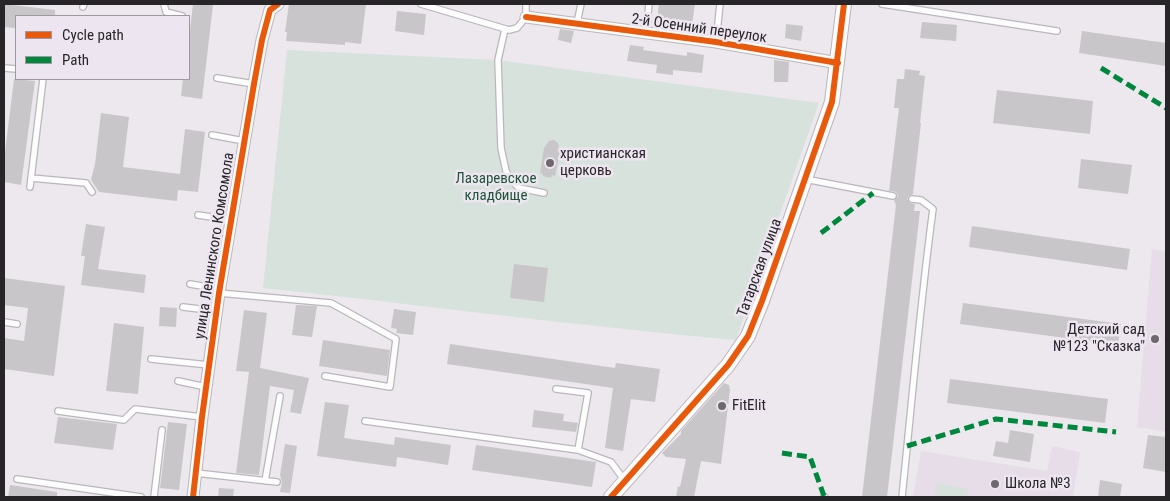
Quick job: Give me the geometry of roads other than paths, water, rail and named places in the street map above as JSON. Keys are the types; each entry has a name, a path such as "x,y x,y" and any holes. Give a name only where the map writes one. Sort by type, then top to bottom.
{"street":[{"name":"улица Ленинского Комсомола","path":"193,497 216,311 244,141 262,40 270,10 278,4"},
{"name":"Татарская улица","path":"611,497 728,365 748,336 832,102 844,4"},
{"name":"2-й Осенний переулок","path":"526,17 716,42 838,63"}],"lane":[{"path":"164,4 166,12 178,15"},
{"path":"421,4 505,29 517,28 526,17 526,4"},
{"path":"577,23 581,4"},
{"path":"646,34 650,4"},
{"path":"716,42 720,4"},
{"path":"882,4 1057,31"},
{"path":"505,29 498,60 501,148 506,171 519,188 544,193"},
{"path":"217,78 254,84"},
{"path":"30,187 44,80"},
{"path":"212,134 244,141"},
{"path":"31,178 86,183 92,192"},
{"path":"805,179 893,196"},
{"path":"902,497 917,362 923,282 934,209 921,200 912,199"},
{"path":"198,215 231,220"},
{"path":"190,284 219,291 331,303 396,339 390,387 325,376"},
{"path":"183,307 216,311"},
{"path":"4,322 17,324"},
{"path":"151,359 209,365"},
{"path":"178,381 206,387"},
{"path":"556,389 588,393 578,450"},
{"path":"265,481 280,396"},
{"path":"58,411 124,420 135,409 202,417"},
{"path":"365,421 578,450 611,462 625,481"},
{"path":"154,497 162,430"},
{"path":"196,473 277,482"},
{"path":"17,479 141,497"}],"place":[{"name":"христианская церковь","path":"550,163"},
{"name":"Детский сад №123 \"Сказка\"","path":"1155,339"},
{"name":"FitElit","path":"722,406"},
{"name":"Школа №3","path":"995,484"}],"park label":[{"name":"Лазаревское кладбище","path":"496,188"}]}
